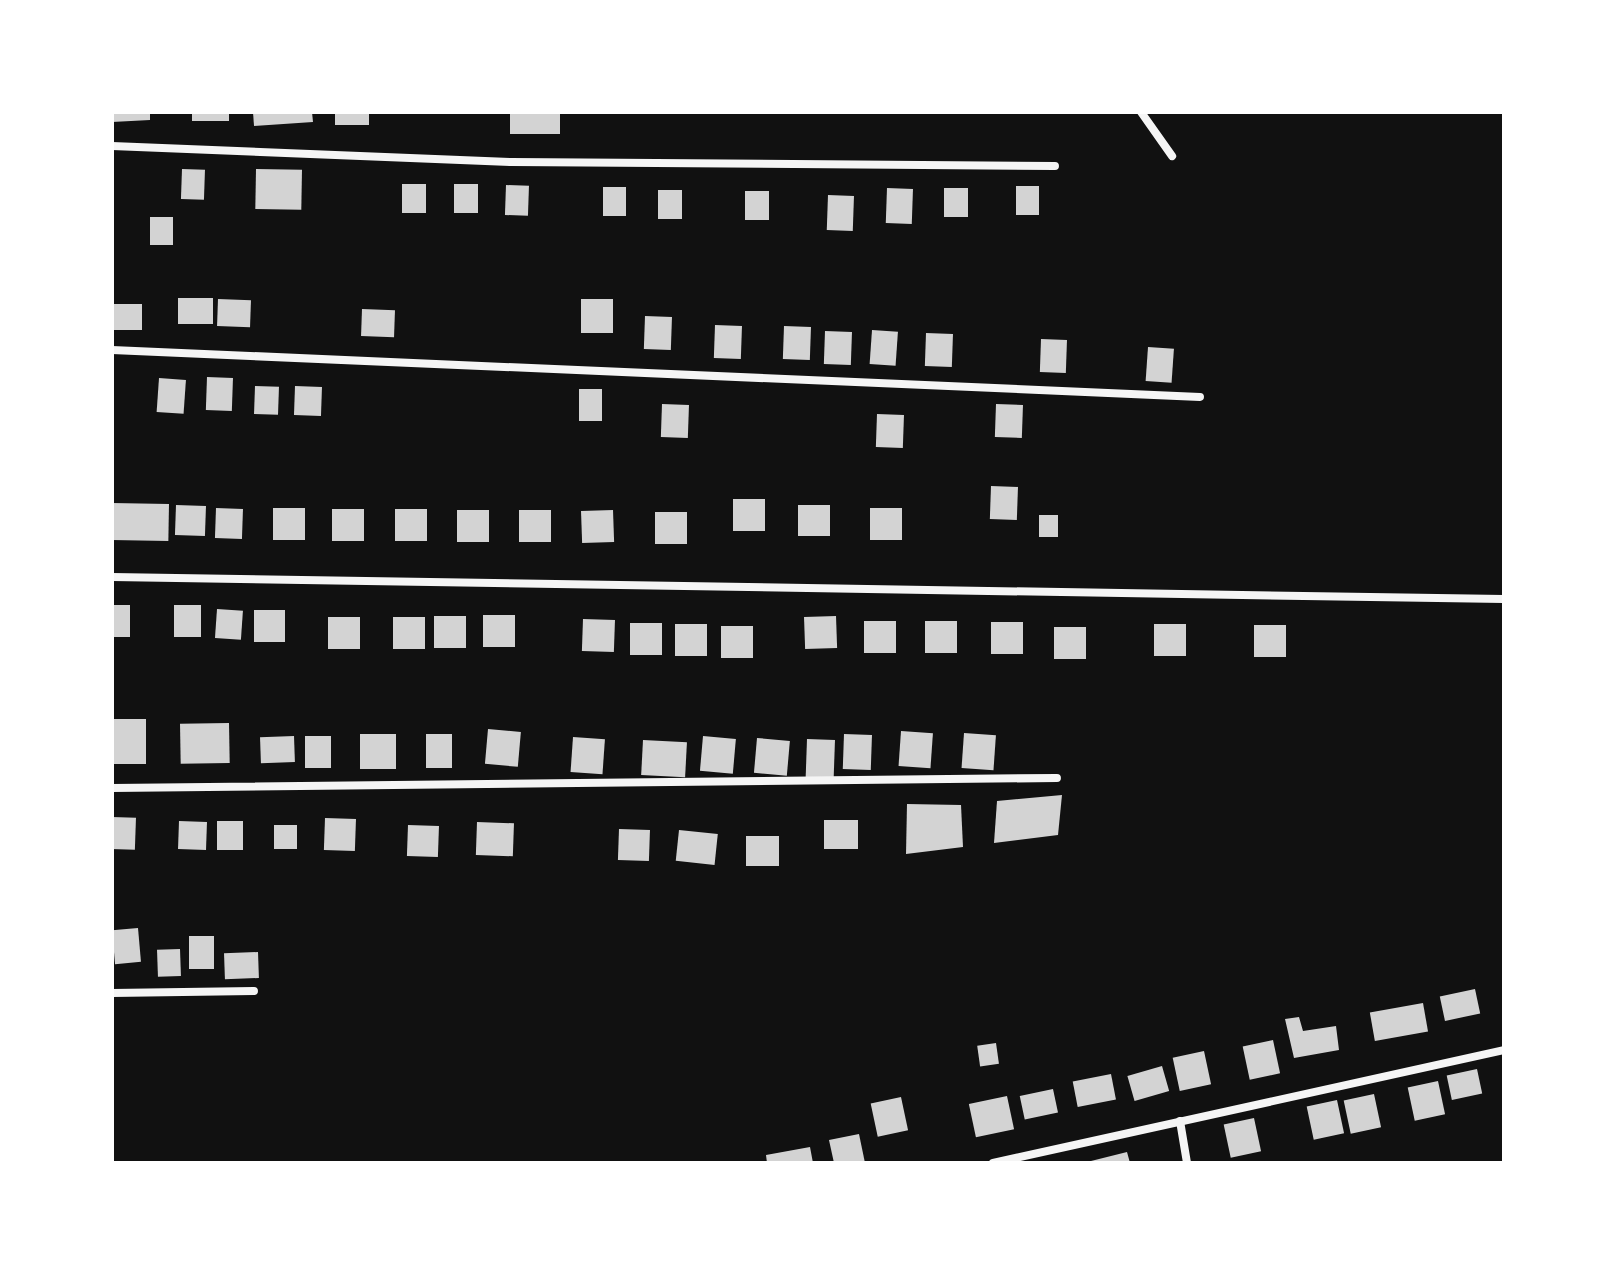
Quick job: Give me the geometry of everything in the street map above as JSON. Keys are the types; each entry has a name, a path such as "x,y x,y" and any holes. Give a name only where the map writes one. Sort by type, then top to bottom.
{"street":[{"path":"1141,112 1172,156"},
{"path":"112,146 511,162 1055,166"},
{"path":"112,350 1200,397"},
{"path":"112,577 1504,599"},
{"path":"112,788 1057,778"},
{"path":"112,993 254,991"},
{"path":"993,1163 1504,1050"},
{"path":"1180,1121 1187,1163"}],"building":[{"path":"112,112 150,112 150,120 112,122"},
{"path":"192,112 229,112 229,121 192,121"},
{"path":"253,112 312,112 313,122 254,126"},
{"path":"335,112 369,112 369,125 335,125"},
{"path":"510,112 560,112 560,134 510,134"},
{"path":"182,169 205,170 204,200 181,199"},
{"path":"256,169 302,170 301,210 255,209"},
{"path":"402,184 426,184 426,213 402,213"},
{"path":"454,184 478,184 478,213 454,213"},
{"path":"506,185 529,186 528,216 505,215"},
{"path":"1016,186 1039,186 1039,215 1016,215"},
{"path":"603,187 626,187 626,216 603,216"},
{"path":"887,188 913,189 912,224 886,223"},
{"path":"944,188 968,188 968,217 944,217"},
{"path":"658,190 682,190 682,219 658,219"},
{"path":"745,191 769,191 769,220 745,220"},
{"path":"828,195 854,196 853,231 827,230"},
{"path":"150,217 173,217 173,245 150,245"},
{"path":"178,298 213,298 213,324 178,324"},
{"path":"218,299 251,300 250,327 217,326"},
{"path":"581,299 613,299 613,333 581,333"},
{"path":"112,304 142,304 142,330 112,330"},
{"path":"362,309 395,310 394,337 361,336"},
{"path":"645,316 672,317 671,350 644,349"},
{"path":"715,325 742,326 741,359 714,358"},
{"path":"784,326 811,327 810,360 783,359"},
{"path":"872,330 898,332 896,366 870,364"},
{"path":"825,331 852,332 851,365 824,364"},
{"path":"926,333 953,334 952,367 925,366"},
{"path":"1041,339 1067,340 1066,373 1040,372"},
{"path":"1148,347 1174,349 1172,383 1146,381"},
{"path":"207,377 233,378 232,411 206,410"},
{"path":"159,378 186,380 184,414 157,412"},
{"path":"255,386 279,387 278,415 254,414"},
{"path":"295,386 322,387 321,416 294,415"},
{"path":"579,389 602,389 602,421 579,421"},
{"path":"662,404 689,405 688,438 661,437"},
{"path":"996,404 1023,405 1022,438 995,437"},
{"path":"877,414 904,415 903,448 876,447"},
{"path":"991,486 1018,487 1017,520 990,519"},
{"path":"733,499 765,499 765,531 733,531"},
{"path":"112,503 169,504 168,541 112,540"},
{"path":"176,505 206,506 205,536 175,535"},
{"path":"798,505 830,505 830,536 798,536"},
{"path":"216,508 243,509 242,539 215,538"},
{"path":"273,508 305,508 305,540 273,540"},
{"path":"870,508 902,508 902,540 870,540"},
{"path":"332,509 364,509 364,541 332,541"},
{"path":"395,509 427,509 427,541 395,541"},
{"path":"457,510 489,510 489,542 457,542"},
{"path":"519,510 551,510 551,542 519,542"},
{"path":"613,510 614,542 582,543 581,511"},
{"path":"655,512 687,512 687,544 655,544"},
{"path":"1039,515 1058,515 1058,537 1039,537"},
{"path":"112,605 130,605 130,637 112,637"},
{"path":"174,605 201,605 201,637 174,637"},
{"path":"217,609 243,611 241,640 215,638"},
{"path":"254,610 285,610 285,642 254,642"},
{"path":"483,615 515,615 515,647 483,647"},
{"path":"434,616 466,616 466,648 434,648"},
{"path":"836,616 837,648 805,649 804,617"},
{"path":"328,617 360,617 360,649 328,649"},
{"path":"393,617 425,617 425,649 393,649"},
{"path":"583,619 615,620 614,652 582,651"},
{"path":"864,621 896,621 896,653 864,653"},
{"path":"925,621 957,621 957,653 925,653"},
{"path":"991,622 1023,622 1023,654 991,654"},
{"path":"630,623 662,623 662,655 630,655"},
{"path":"675,624 707,624 707,656 675,656"},
{"path":"1154,624 1186,624 1186,656 1154,656"},
{"path":"1254,625 1286,625 1286,657 1254,657"},
{"path":"721,626 753,626 753,658 721,658"},
{"path":"1054,627 1086,627 1086,659 1054,659"},
{"path":"113,719 146,719 146,764 113,764"},
{"path":"229,723 230,763 181,764 180,724"},
{"path":"488,729 521,732 518,767 485,764"},
{"path":"901,731 933,733 930,768 899,766"},
{"path":"964,733 996,735 993,770 962,768"},
{"path":"360,734 396,734 396,769 360,769"},
{"path":"426,734 452,734 452,768 426,768"},
{"path":"844,734 872,735 871,770 843,769"},
{"path":"294,736 295,762 261,763 260,737"},
{"path":"305,736 331,736 331,768 305,768"},
{"path":"703,736 736,739 733,774 700,771"},
{"path":"573,737 605,739 602,774 571,772"},
{"path":"757,738 790,741 787,776 754,773"},
{"path":"807,739 835,740 834,779 806,778"},
{"path":"643,740 687,742 685,777 641,775"},
{"path":"1062,795 1058,835 994,843 997,801"},
{"path":"907,804 961,805 963,847 906,854"},
{"path":"112,817 136,818 135,850 112,849"},
{"path":"325,818 356,819 355,851 324,850"},
{"path":"824,820 858,820 858,849 824,849"},
{"path":"179,821 207,822 206,850 178,849"},
{"path":"217,821 243,821 243,850 217,850"},
{"path":"477,822 514,823 513,856 476,855"},
{"path":"274,825 297,825 297,849 274,849"},
{"path":"408,825 439,826 438,857 407,856"},
{"path":"619,829 650,830 649,861 618,860"},
{"path":"679,830 718,834 715,865 676,861"},
{"path":"746,836 779,836 779,866 746,866"},
{"path":"138,928 141,962 115,964 112,930"},
{"path":"189,936 214,936 214,969 189,969"},
{"path":"180,949 181,976 158,977 157,950"},
{"path":"258,952 259,978 225,979 224,953"},
{"path":"1475,989 1480,1013 1445,1021 1440,996"},
{"path":"1423,1003 1428,1032 1375,1041 1370,1012"},
{"path":"1299,1017 1303,1031 1336,1026 1339,1050 1294,1058 1285,1019"},
{"path":"1273,1040 1280,1073 1250,1080 1243,1046"},
{"path":"996,1043 999,1064 980,1066 977,1046"},
{"path":"1204,1051 1211,1084 1180,1091 1173,1058"},
{"path":"1162,1066 1169,1091 1135,1101 1127,1076"},
{"path":"1477,1069 1482,1093 1452,1100 1447,1075"},
{"path":"1111,1074 1116,1100 1078,1107 1073,1081"},
{"path":"1438,1081 1445,1114 1415,1121 1408,1087"},
{"path":"1053,1089 1058,1112 1025,1120 1020,1096"},
{"path":"1374,1094 1381,1127 1351,1134 1344,1100"},
{"path":"1007,1096 1014,1129 976,1137 969,1104"},
{"path":"901,1097 908,1130 878,1137 871,1103"},
{"path":"1337,1100 1344,1133 1314,1140 1307,1106"},
{"path":"1254,1118 1261,1151 1231,1158 1224,1124"},
{"path":"859,1134 865,1163 834,1163 829,1140"},
{"path":"810,1147 813,1163 767,1163 766,1155"},
{"path":"1127,1152 1130,1163 1087,1163 1087,1162"}]}
